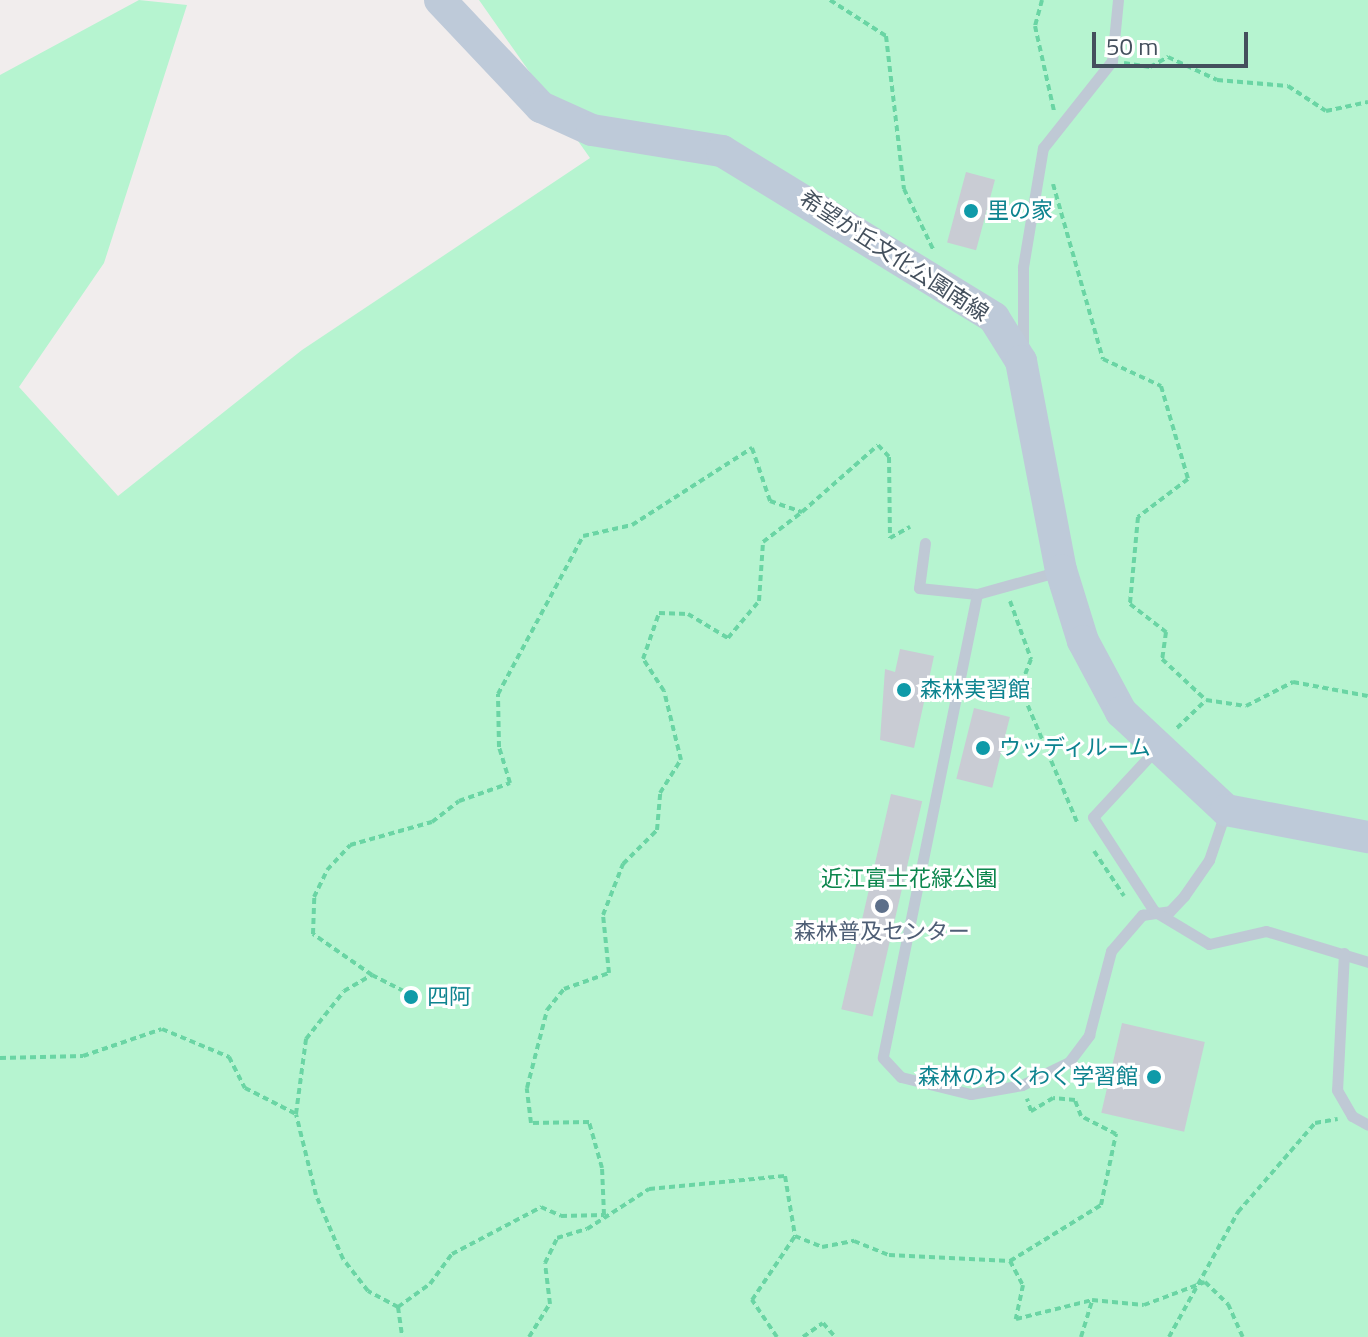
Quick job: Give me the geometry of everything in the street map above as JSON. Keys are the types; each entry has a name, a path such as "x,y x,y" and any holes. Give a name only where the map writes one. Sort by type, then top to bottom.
{"main road":[{"name":"希望が丘文化公園南線","path":"440,0 541,107 592,130 722,151 951,288 994,318 1021,361 1061,570 1083,641 1121,712 1226,810"},
{"path":"1226,810 1368,837"}],"lane":[{"path":"1021,361 1023,267 1043,148 1112,61 1118,0"},
{"path":"925,543 919,588 977,594 1061,570"},
{"path":"977,594 883,1058 901,1077 945,1092 1022,1085 1069,1062 1089,1035 1111,951 1148,913 1170,911 1202,873 1226,810"},
{"path":"1169,736 1093,817 1148,913 1209,944 1266,931 1368,962"},
{"path":"1344,953 1337,1090 1352,1116 1368,1125"}],"path":[{"path":"830,0 886,36 904,189 951,288"},
{"path":"1042,0 1035,26 1058,129"},
{"path":"1112,61 1150,67 1168,57 1217,80 1288,86 1326,111 1368,102"},
{"path":"1043,148 1103,359 1161,386 1188,479 1138,517 1130,604 1166,632 1162,659 1206,700 1246,706 1293,682 1368,696"},
{"path":"604,1215 589,1122 531,1123 527,1088 547,1010 564,989 609,973 603,915 623,864 657,830 660,793 681,760 664,691 643,659 659,613 688,614 728,638 759,601 763,542 878,445 889,457 890,538 910,527"},
{"path":"405,992 372,975 313,934 314,897 350,845 432,822 459,801 510,783 499,747 498,694 583,536 632,525 752,448 770,501 802,512"},
{"path":"1008,587 1031,659 1020,687 1077,822 1116,889 1148,913"},
{"path":"1169,736 1206,700"},
{"path":"372,975 344,991 306,1039 296,1114 316,1195 343,1259 368,1291 398,1307"},
{"path":"0,1058 83,1056 162,1029 229,1057 245,1088 296,1114"},
{"path":"795,1236 822,1247 854,1241 889,1255 1010,1261 1101,1205 1116,1134 1081,1116 1075,1100 1053,1098 1031,1111 1022,1085"},
{"path":"1169,1337 1205,1282 1238,1212 1271,1171 1315,1123 1352,1116"},
{"path":"529,1337 550,1304 545,1263 557,1238 649,1189 785,1176 795,1236 752,1300 777,1337"},
{"path":"398,1307 430,1284 452,1254 541,1207 561,1216 604,1215"},
{"path":"1010,1261 1023,1285 1016,1319 1092,1300 1144,1305 1205,1282"},
{"path":"1205,1282 1228,1304 1243,1337"},
{"path":"1081,1337 1092,1300"},
{"path":"398,1307 402,1337"},
{"path":"803,1337 823,1323 835,1337"}],"green space":[{"name":"近江富士花緑公園","path":"139,0 187,5 104,263 19,387 118,496 302,350 590,158 479,0 1368,0 1368,1337 0,1337 0,75"}],"building":[{"name":"里の家","path":"966,172 995,180 976,250 947,243"},
{"name":"森林実習館","path":"900,649 934,656 914,748 880,740 885,669 895,672"},
{"name":"ウッディルーム","path":"974,708 1010,717 992,788 956,779"},
{"name":"森林普及センター","path":"891,794 922,801 872,1017 841,1009"},
{"name":"森林のわくわく学習館","path":"1122,1023 1205,1042 1184,1132 1101,1113"}],"place":[{"name":"里の家","path":"971,211"},
{"name":"森林実習館","path":"904,690"},
{"name":"ウッディルーム","path":"983,748"},
{"name":"森林普及センター","path":"882,906"},
{"name":"四阿","path":"411,997"},
{"name":"森林のわくわく学習館","path":"1154,1077"}]}
